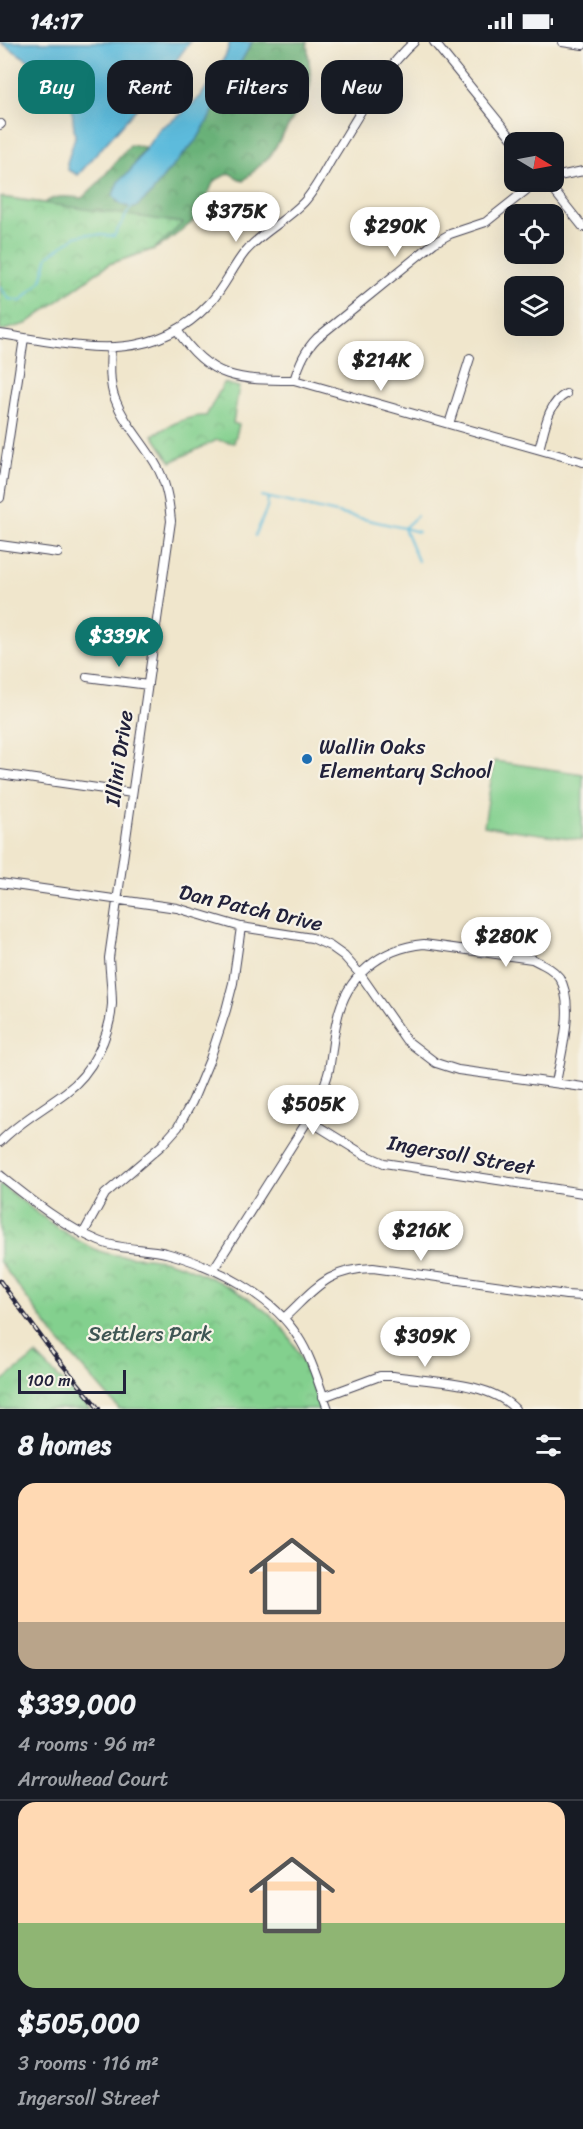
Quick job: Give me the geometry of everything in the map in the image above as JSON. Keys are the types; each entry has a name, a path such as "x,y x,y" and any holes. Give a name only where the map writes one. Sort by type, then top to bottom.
{"street":[{"path":"0,334 111,348 135,346 177,330 197,316 223,287 244,254 259,237 304,202 389,69 414,42"},
{"path":"434,42 507,132"},
{"path":"562,42 583,45"},
{"path":"564,175 583,171"},
{"path":"294,380 308,347 335,323 434,243 450,234 486,222 524,192"},
{"path":"554,192 583,227"},
{"path":"177,330 188,347 200,359 213,368 232,376 252,380 294,380 583,462"},
{"path":"0,498 24,338"},
{"name":"Illini Drive","path":"0,1142 75,1084 93,1062 109,1022 111,1004 109,958 171,521 165,482 155,462 123,417 114,397 110,373 111,348"},
{"path":"449,424 470,358"},
{"path":"539,449 551,407 566,394"},
{"path":"0,545 58,553"},
{"path":"87,677 148,685"},
{"path":"0,774 132,793"},
{"name":"Dan Patch Drive","path":"0,883 177,908 241,927 312,938 330,946 344,956 360,974 406,1041 436,1063 458,1070 583,1087"},
{"path":"83,1234 105,1194 162,1145 178,1127 192,1102 210,1059 226,1010 233,982 241,927"},
{"path":"213,1270 308,1120 320,1097 328,1072 337,1018 342,1003 360,974 373,961 386,953 406,946 424,944 532,959 548,967 558,976 567,1002 556,1083"},
{"name":"Ingersoll Street","path":"308,1120 363,1154 384,1163 583,1193"},
{"path":"0,1175 83,1234 101,1242 187,1259 213,1270 252,1292 284,1318 299,1338 328,1409"},
{"path":"284,1318 320,1284 336,1274 352,1269 373,1268 583,1296"},
{"path":"323,1397 380,1376 393,1376 480,1388 506,1399 515,1409"}],"green space":[{"path":"252,42 307,42 309,60 242,60"},
{"path":"309,61 311,80 309,92"},
{"path":"212,114 296,114 270,156 243,181 229,173 214,181 198,216 190,224 154,249 109,264 26,324 0,197 45,203 58,197 82,198 99,182 130,145 145,147 130,171 115,188 117,202 135,208 151,194 198,138"},
{"path":"0,197 183,223 154,249 109,264 26,324 0,331"},
{"path":"224,383 239,387 233,423 239,425 234,443 217,440 171,462 153,435 185,419 206,416"},
{"path":"494,761 583,774 582,840 484,826"},
{"name":"Settlers Park","path":"0,1184 60,1229 99,1251 167,1261 216,1280 250,1299 278,1322 293,1343 321,1409 119,1409 58,1340 0,1262"},
{"path":"36,1355 90,1409 0,1409 0,1383"}],"water":[{"path":"0,42 190,42 176,60 107,60 107,114 132,114 78,175 68,170 67,163 75,137 72,114 95,114 95,60 28,60"},
{"path":"230,42 252,42 242,60 223,60"},
{"path":"205,89 205,114 212,114 198,138 151,194 135,208 119,203 113,195 118,182 130,171 160,128 181,114 193,114 193,103"}],"waterway":[{"path":"0,287 9,299 21,301 41,281 48,256 75,237 87,234 114,236 131,207"},
{"path":"261,496 404,528 418,561"},
{"path":"255,536 267,508 268,497"},
{"path":"404,528 417,516"},
{"path":"404,528 419,532"}],"railway":[{"path":"0,1281 53,1353 99,1409"}],"place":[{"name":"Wallin Oaks Elementary School","path":"307,759"}]}
